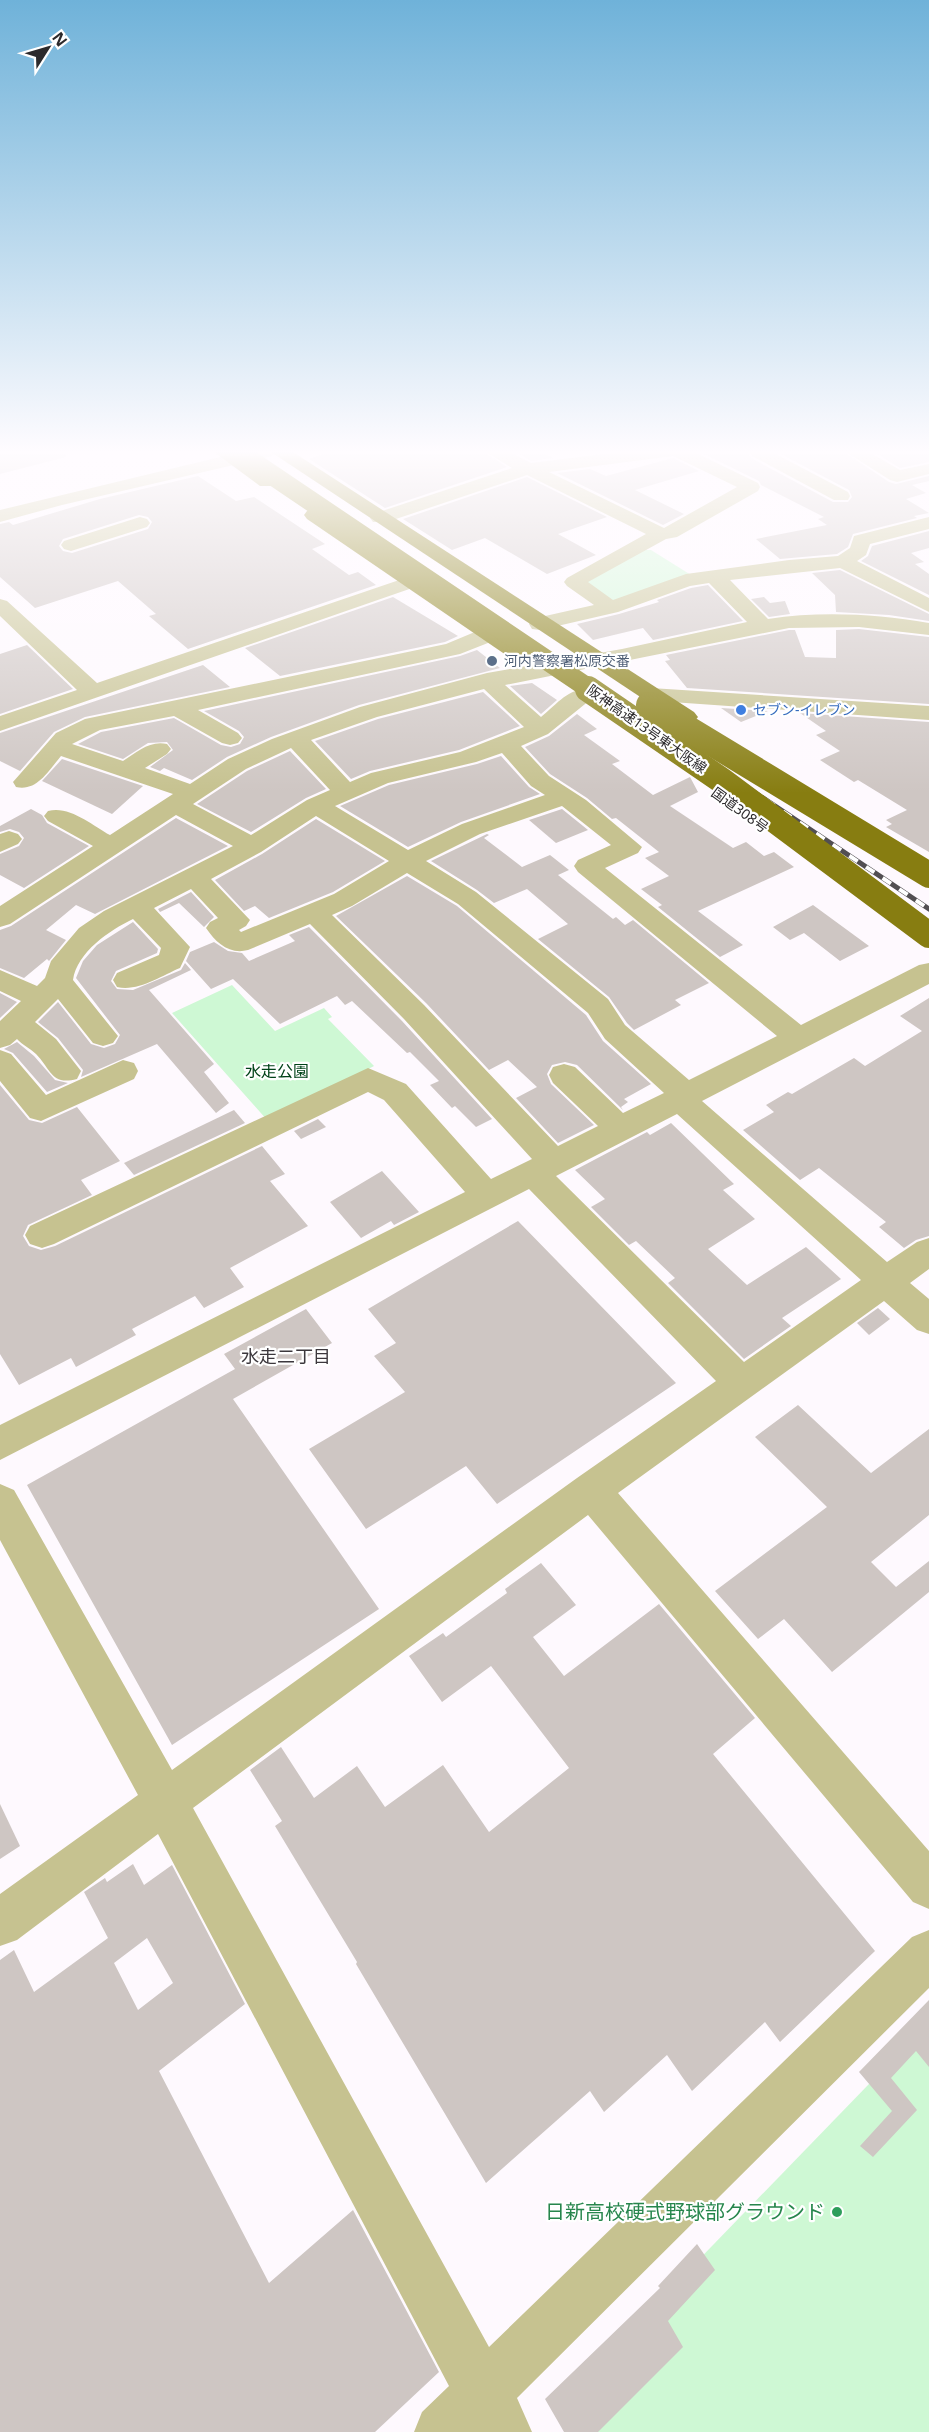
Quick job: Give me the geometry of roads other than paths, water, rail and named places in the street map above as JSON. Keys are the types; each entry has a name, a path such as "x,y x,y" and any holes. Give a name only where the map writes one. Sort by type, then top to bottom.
{"highway":[{"name":"国道308号","path":"388,565 582,695 929,946"},
{"name":"阪神高速13号東大阪線","path":"398,565 721,780 929,935"},
{"name":"阪神高速13号東大阪線","path":"432,565 546,641 929,875"},
{"path":"452,565 828,810 929,870"},
{"path":"721,780 929,922"},
{"path":"807,802 929,883"}],"street":[{"path":"604,565 574,582 611,608"},
{"path":"540,624 611,608 686,580 796,565"},
{"path":"850,565 929,606"},
{"path":"714,576 763,626"},
{"path":"0,724 411,582"},
{"path":"1,606 93,692"},
{"path":"6,907 111,846 237,764 295,738 410,699 483,681 791,622 852,621 929,629"},
{"path":"25,782 56,746 70,735 93,724 452,649 490,634"},
{"path":"452,649 483,681 540,729"},
{"path":"201,655 247,692"},
{"path":"9,1029 50,990 61,968 89,934 136,906 252,846 316,805 380,778 468,757 506,744 540,729 582,695"},
{"path":"651,695 929,712"},
{"path":"177,708 223,735 248,718"},
{"path":"295,738 346,792"},
{"path":"506,744 540,781 564,796 630,847 587,866 799,1039"},
{"path":"56,746 125,770 184,798 252,846"},
{"path":"125,770 159,749"},
{"path":"220,928 238,944 343,900 406,860 471,829 564,796"},
{"path":"316,805 467,898 598,1006 615,1032 683,1098 929,1320"},
{"path":"57,816 111,846"},
{"path":"126,980 170,961 176,947 236,920 194,877"},
{"path":"136,906 176,947"},
{"path":"314,912 414,1012 544,1168 741,1383"},
{"path":"0,1443 929,972"},
{"path":"0,979 50,990 103,1036"},
{"path":"9,1029 30,1035 46,1046 66,1071"},
{"path":"0,1062 41,1110 123,1071"},
{"path":"564,1075 620,1130"},
{"path":"42,1235 368,1079 395,1092 488,1196"},
{"path":"0,1923 591,1490 929,1251"},
{"path":"591,1490 929,1886"},
{"path":"0,1502 165,1801 493,2412"},
{"path":"442,2432 493,2412 929,1954"}],"railway":[{"path":"414,565 603,690"},
{"path":"600,689 929,909"}],"place":[{"name":"河内警察署松原交番","path":"492,661"},
{"name":"セブン-イレブン","path":"741,710"},
{"name":"日新高校硬式野球部グラウンド","path":"837,2212"}],"district":[{"name":"水走二丁目","path":"286,1357"}],"park label":[{"name":"水走公園","path":"277,1071"}]}
